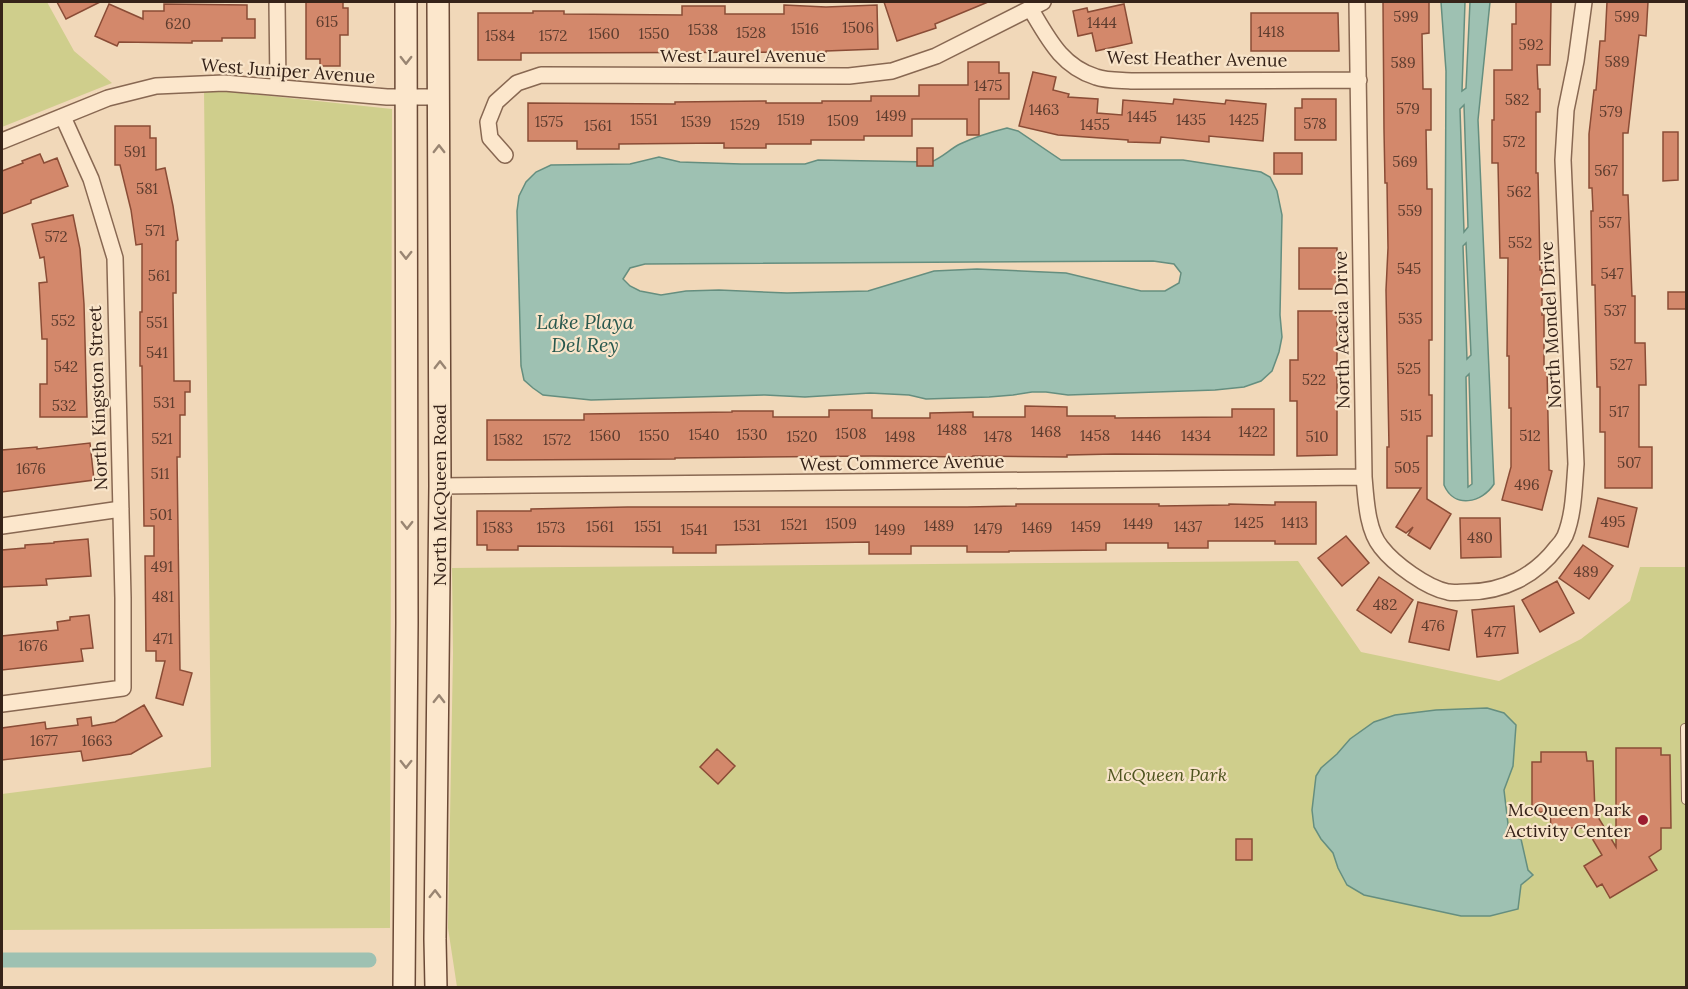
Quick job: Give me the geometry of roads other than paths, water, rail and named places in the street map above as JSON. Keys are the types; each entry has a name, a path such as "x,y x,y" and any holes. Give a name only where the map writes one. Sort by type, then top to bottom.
{"main road":[{"name":"North McQueen Road","path":"404,987 407,622 406,2"},
{"name":"North McQueen Road","path":"436,987 440,622 438,2"},
{"path":"407,622 440,622"},
{"path":"403,953 435,953"}],"street":[{"path":"277,2 278,87"},
{"name":"North Acacia Drive","path":"1357,2 1364,477 1368,517 1380,546 1399,565 1422,582 1448,592 1474,592"},
{"name":"North Mondel Drive","path":"1474,592 1499,589 1528,575 1549,558 1564,537 1573,507 1576,464 1563,160 1566,110 1576,61 1584,2"},
{"name":"West Heather Avenue","path":"1036,5 1054,49 1074,68 1097,78 1133,81 1359,80"},
{"name":"West Laurel Avenue","path":"505,155 490,138 488,122 496,102 517,83 541,75 849,76 892,71 936,56 1036,5"},
{"name":"West Juniper Avenue","path":"2,141 108,98 156,86 224,83 387,97 438,97"},
{"name":"North Kingston Street","path":"2,704 123,688 115,258 91,179 63,117"},
{"name":"West Commerce Avenue","path":"440,486 1364,477"},
{"path":"2,526 121,509"}],"lane":[{"path":"1685,728 1686,800"}],"water":[{"path":"1441,2 1465,2 1462,91 1466,88 1470,2 1490,2 1478,120 1494,484 1483,496 1468,501 1454,498 1444,485 1446,71","holes":["1464,105 1468,227 1464,232 1460,109","1466,243 1471,355 1467,359 1463,246","1469,374 1472,484 1468,487 1466,377"]},
{"name":"Lake Playa Del Rey","path":"1007,128 1018,131 1061,160 1183,160 1261,172 1270,177 1277,191 1282,215 1280,315 1282,337 1272,371 1261,381 1244,387 1215,390 1068,395 1032,392 989,397 926,399 909,395 870,393 805,397 765,395 591,400 543,395 524,380 521,366 517,211 519,196 526,182 536,172 551,165 630,164 659,157 680,162 741,164 805,164 818,160 931,162 960,144","holes":["1153,261 1174,264 1181,273 1179,283 1165,291 1141,291 1066,273 977,269 934,271 868,291 787,293 719,290 686,291 661,295 640,291 623,279 630,268 645,264"]},
{"path":"1487,708 1504,713 1516,725 1513,766 1504,790 1508,824 1506,836 1521,839 1528,870 1533,875 1521,885 1518,909 1490,916 1461,916 1364,895 1347,885 1333,853 1314,827 1312,810 1316,776 1321,768 1350,739 1374,722 1395,715 1436,710"}],"waterway":[{"path":"2,960 369,960"}],"place":[{"name":"McQueen Park Activity Center","path":"1643,820"}],"park label":[{"name":"McQueen Park","path":"1167,775"}]}
